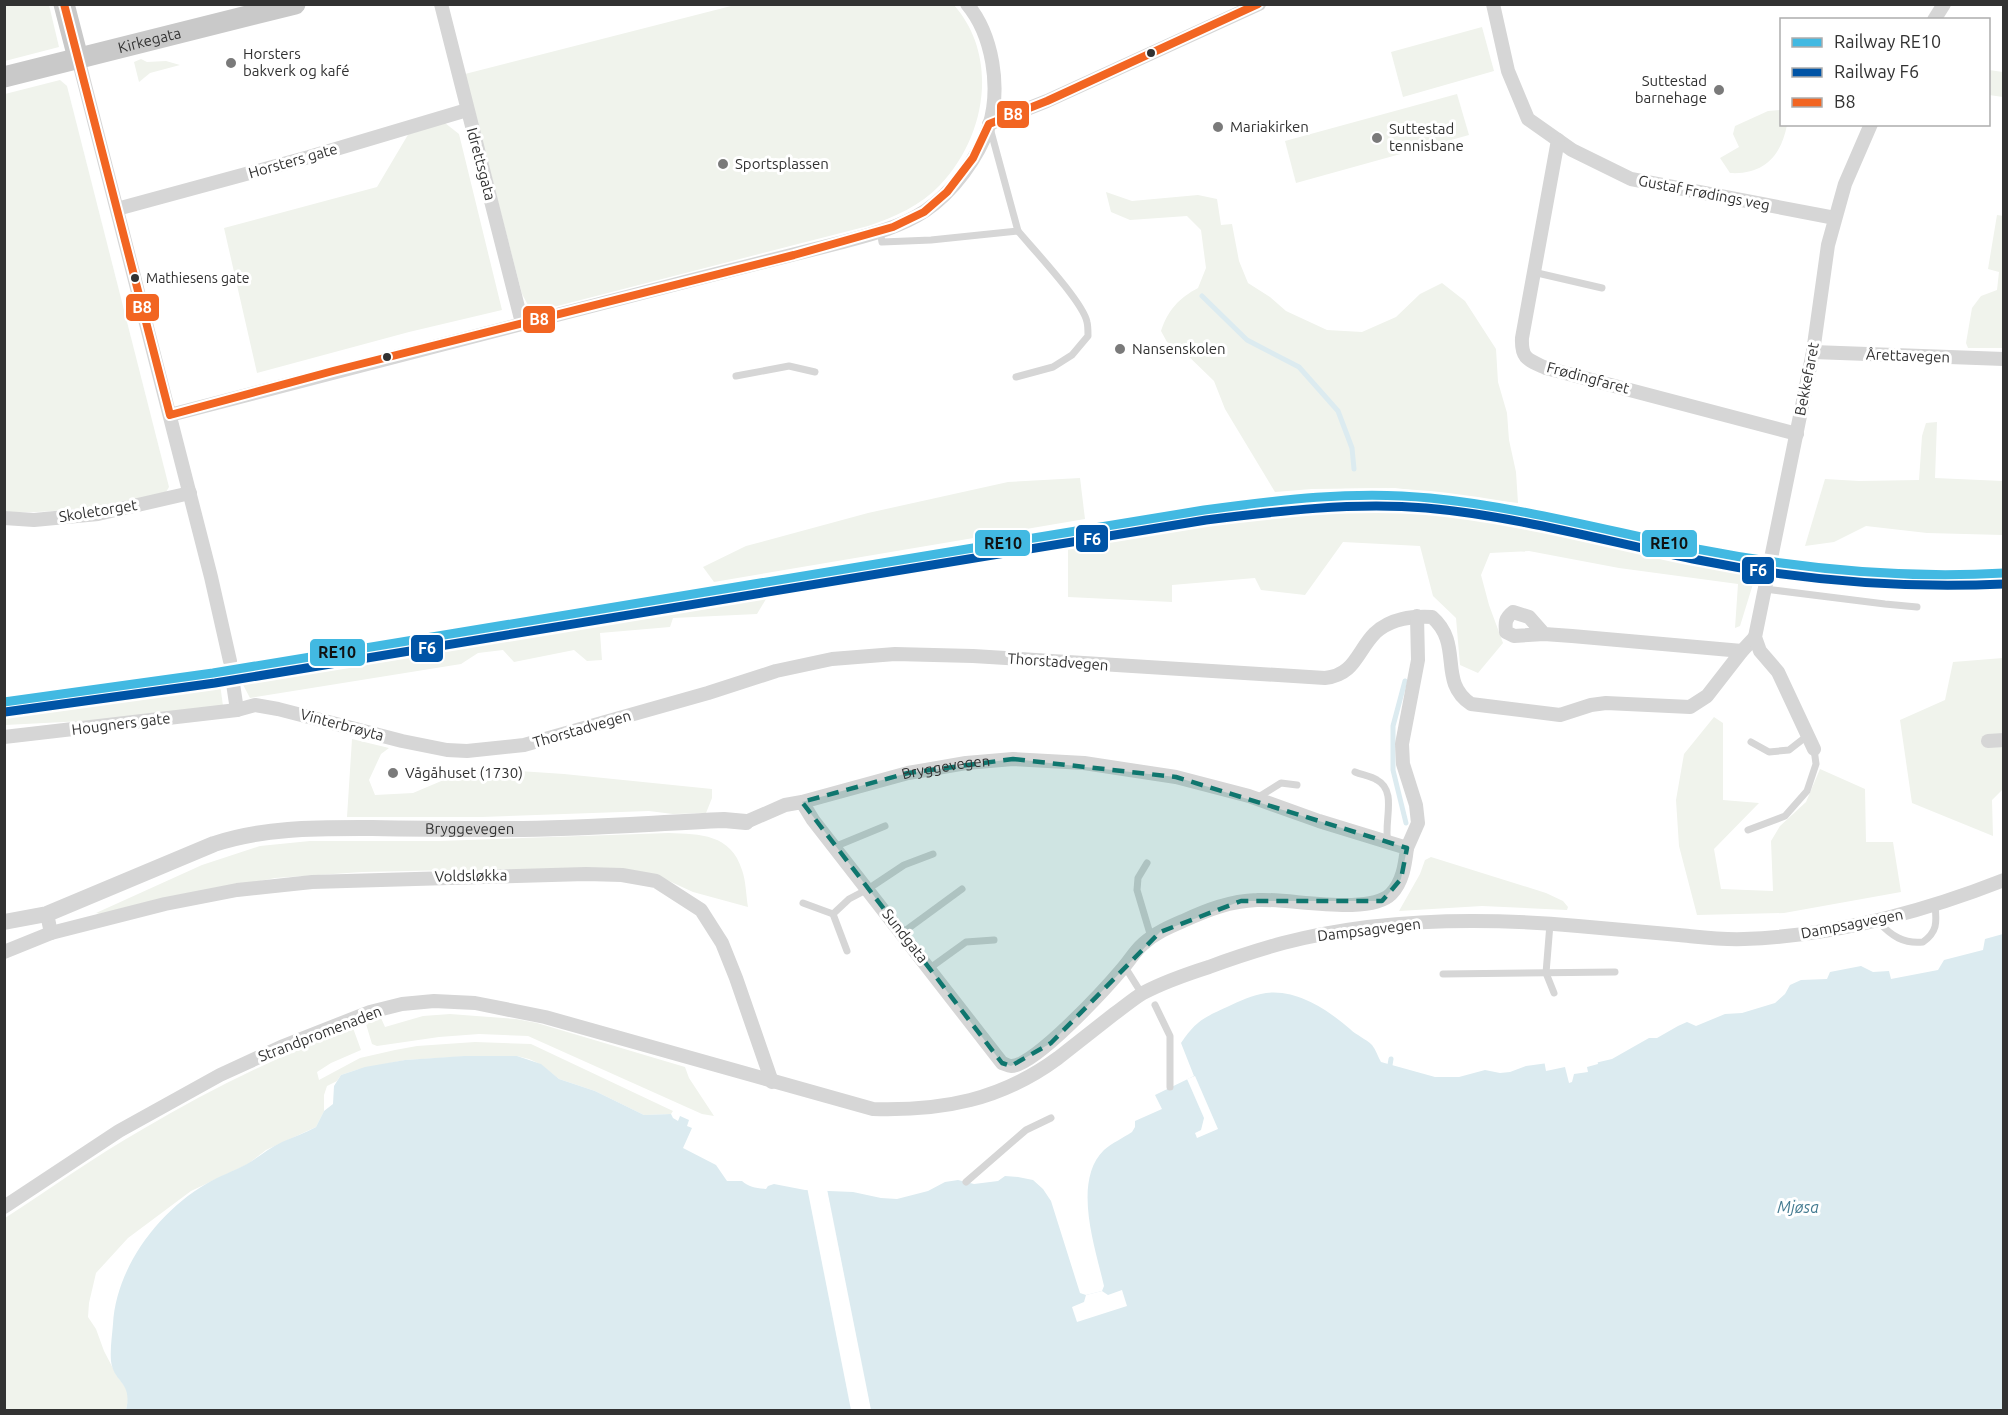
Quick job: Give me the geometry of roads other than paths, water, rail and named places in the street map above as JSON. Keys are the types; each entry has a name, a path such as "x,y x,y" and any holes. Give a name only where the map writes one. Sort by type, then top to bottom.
{"main road":[{"path":"64,4 78,58"},
{"name":"Kirkegata","path":"4,78 289,5"}],"street":[{"name":"Idrettsgata","path":"441,4 522,323"},
{"path":"170,415 794,255 908,221 936,202 961,175 973,158 989,124 993,100 991,62 979,22 967,4"},
{"path":"989,124 1047,101 1259,4"},
{"name":"Gustaf Frødings veg","path":"1493,4 1508,71 1528,119 1572,150 1631,179 1835,218"},
{"path":"1935,18 1944,4"},
{"path":"78,58 190,494 230,661"},
{"name":"Horsters gate","path":"117,209 309,157 467,110"},
{"name":"Bekkefaret","path":"1755,637 1813,352 1828,245 1845,184 1870,126"},
{"name":"Frødingfaret","path":"1558,140 1522,338 1521,350 1528,360 1546,368 1797,434"},
{"name":"Årettavegen","path":"1813,352 2004,359"},
{"name":"Skoletorget","path":"4,518 34,520 98,514 190,494"},
{"path":"1125,967 1133,955 1152,938 1179,922 1227,903 1280,899 1346,905 1367,904 1382,901 1392,893 1401,879 1407,848 1418,823 1416,805 1403,764 1402,744 1418,660 1417,616 1432,617 1446,633 1453,680 1461,698 1471,704 1560,715 1591,705 1606,703 1690,706 1707,696 1755,637 1760,651 1778,672 1814,748"},
{"name":"Thorstadvegen","path":"447,750 467,751 524,745 708,693 776,671 832,659 885,654 973,656 1240,674 1336,677 1354,663 1376,633 1398,619 1417,616"},
{"path":"1544,634 1742,651"},
{"path":"232,677 237,710"},
{"name":"Vinterbrøyta","path":"237,710 255,705 278,709 402,741 447,750"},
{"name":"Hougners gate","path":"4,737 237,710"},
{"path":"1988,741 2004,740"},
{"name":"Bryggevegen","path":"4,922 47,914 214,844 231,838 267,832 353,828 512,829 724,820 746,822 785,805 908,773 966,763 1013,759 1084,764 1176,777 1257,798 1407,848"},
{"name":"Sundgata","path":"802,802 813,820 1002,1063 1011,1066 1020,1063 1051,1043 1125,967"},
{"name":"Voldsløkka","path":"4,952 51,933 165,904 237,890 312,882 586,874 622,875 656,880 701,910 722,943 740,987 772,1082"},
{"name":"Dampsagvegen","path":"772,1082 873,1109 909,1110 955,1104 991,1095 1029,1076 1054,1060 1142,994 1178,977 1282,943 1332,932 1447,921 1497,920 1741,940 1797,936 1879,922 1935,906 2004,880"},
{"path":"47,914 51,933"},
{"name":"Strandpromenaden","path":"4,1207 119,1131 220,1076 281,1047 370,1012 402,1004 434,1001 475,1003 545,1017 772,1082"}],"lane":[{"path":"989,124 1017,231 1057,276 1087,320 1088,336 1072,355 1053,367 1016,377"},
{"path":"880,231 882,242 931,240 1017,231"},
{"path":"1533,272 1602,288"},
{"path":"736,376 789,366 815,372"},
{"path":"1765,589 1917,607"},
{"path":"1751,741 1769,752 1789,750 1807,735"},
{"path":"1748,830 1785,816 1807,791 1816,764 1814,748"},
{"path":"1355,772 1379,780 1385,788 1389,799 1386,832 1389,842"},
{"path":"1257,798 1281,783 1297,785"},
{"path":"834,847 885,826"},
{"path":"833,914 849,899 904,865 933,854"},
{"path":"1147,863 1138,878 1137,890 1152,938"},
{"path":"902,933 962,890"},
{"path":"803,903 833,914 847,951"},
{"path":"1879,922 1889,933 1901,940 1912,943 1923,942 1935,930 1937,922 1935,906"},
{"path":"1550,924 1546,973 1554,993"},
{"path":"930,968 966,942 994,940"},
{"path":"1125,967 1142,994"},
{"path":"1443,974 1615,972"},
{"path":"1155,1005 1170,1036 1170,1087"},
{"path":"966,1182 1026,1130 1051,1118"}],"water":[{"name":"Mjøsa","path":"2003,934 2003,1410 126,1410 127,1393 111,1361 116,1303 122,1282 131,1262 156,1226 188,1196 206,1184 247,1164 277,1144 316,1127 324,1111 333,1104 334,1086 341,1075 365,1067 405,1060 464,1056 517,1056 541,1064 559,1079 595,1091 644,1115 671,1114 678,1121 680,1116 689,1120 687,1126 692,1128 683,1148 716,1165 727,1181 742,1181 759,1188 766,1189 774,1184 805,1190 853,1192 897,1199 928,1191 945,1182 958,1180 974,1184 998,1181 1005,1176 1033,1180 1051,1201 1080,1293 1086,1295 1102,1291 1104,1286 1089,1215 1089,1179 1094,1163 1104,1150 1132,1132 1135,1121 1162,1109 1155,1095 1194,1076 1181,1043 1191,1030 1206,1017 1246,999 1266,993 1278,993 1289,994 1311,1002 1370,1043 1381,1062 1435,1077 1459,1077 1485,1070 1500,1073 1548,1063 1595,1063 1612,1059 1649,1038 1657,1038 1687,1022 1696,1026 1725,1014 1742,1013 1775,1003 1785,994 1790,985 1801,980 1827,979 1830,972 1861,966 1873,972 1889,971 1891,979 1938,970 1944,960 1983,950 1985,939"}],"waterway":[{"path":"1202,296 1247,340 1299,367 1338,411 1352,448 1354,469"},
{"path":"1405,681 1393,726 1393,770 1406,823"},
{"path":"1390,1065 1391,1059"}],"rail line":[{"name":"RE10","path":"4,702 213,673 1204,510 1317,497 1373,495 1464,502 1531,513 1697,549 1812,567 1927,575 2004,573"},
{"name":"F6","path":"5,712 215,683 1206,520 1316,508 1398,506 1460,512 1527,523 1693,559 1809,577 1887,584 2004,584"}],"place":[{"name":"Horsters bakverk og kafé","path":"231,63"},
{"name":"Suttestad barnehage","path":"1719,90"},
{"name":"Mariakirken","path":"1218,127"},
{"name":"Suttestad tennisbane","path":"1377,138"},
{"name":"Sportsplassen","path":"723,164"},
{"name":"Mathiesens gate","path":"135,278"},
{"name":"Nansenskolen","path":"1120,349"},
{"name":"Vågåhuset (1730)","path":"393,773"}]}
